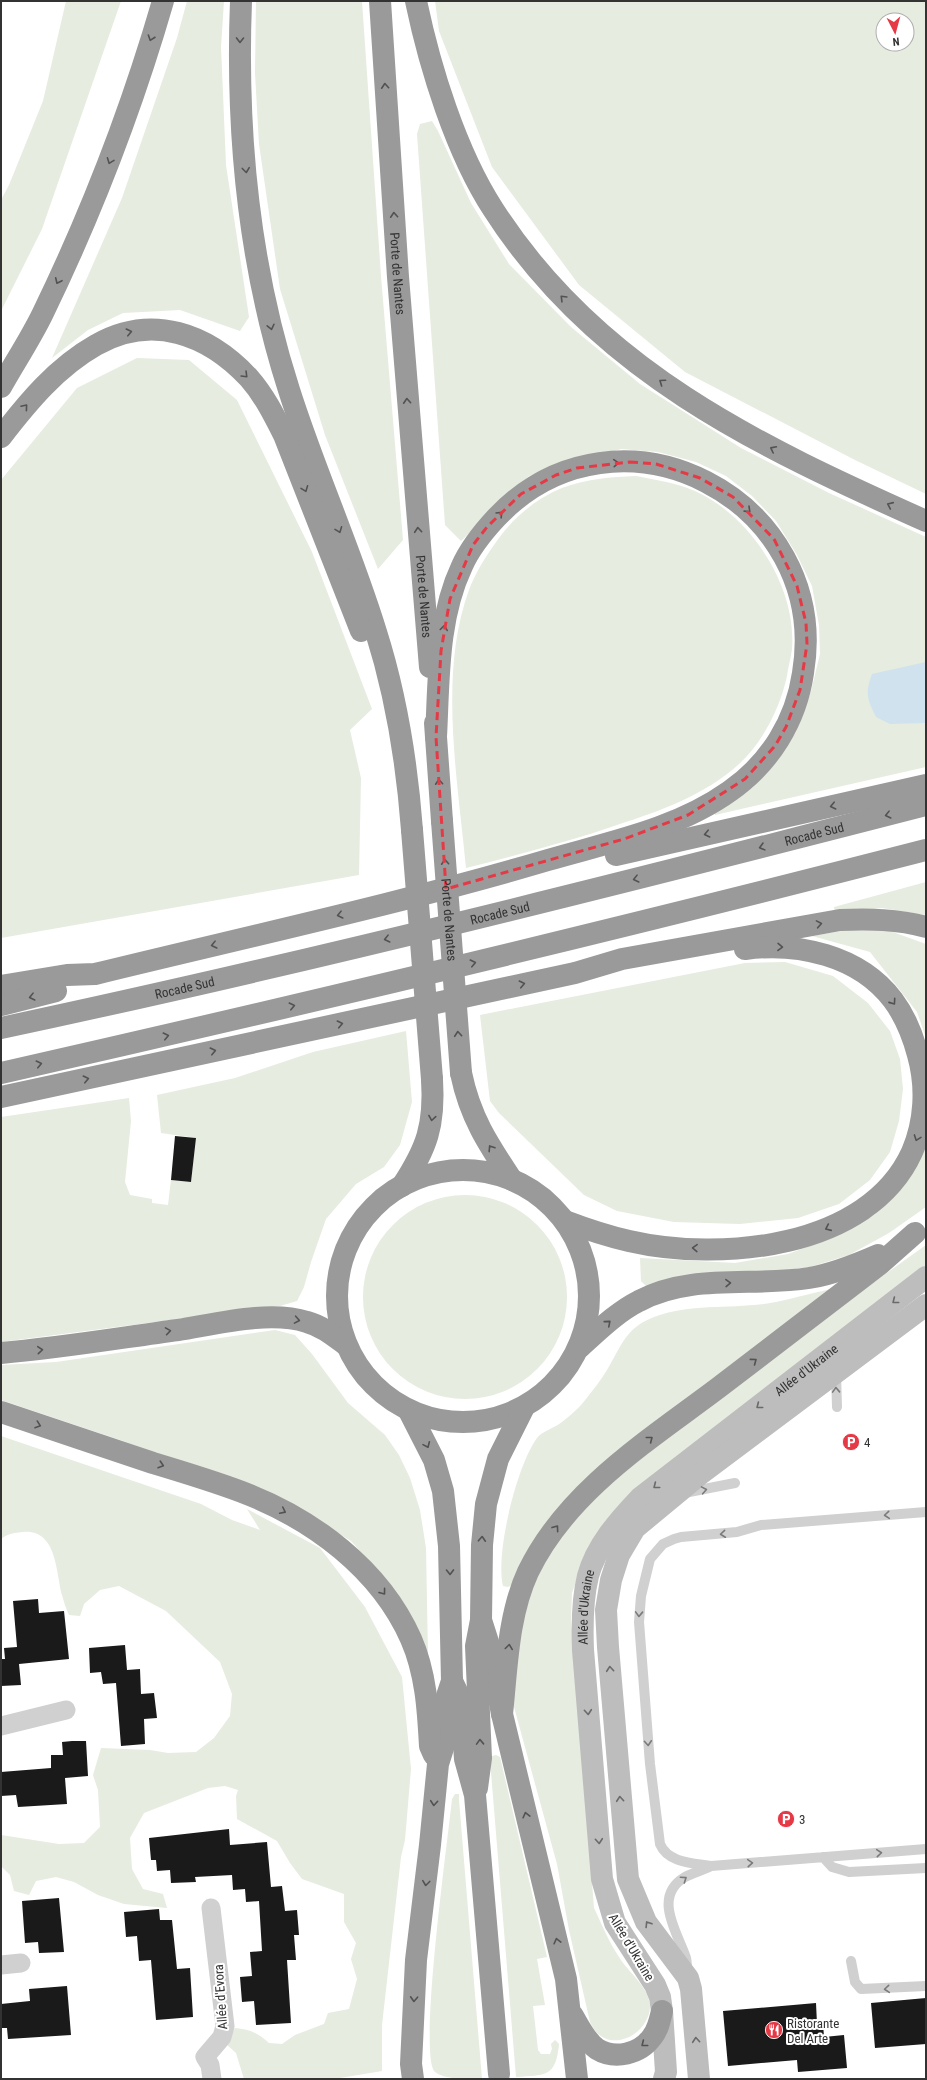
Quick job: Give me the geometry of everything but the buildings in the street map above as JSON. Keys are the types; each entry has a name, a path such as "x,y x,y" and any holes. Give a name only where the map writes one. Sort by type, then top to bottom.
{"highway":[{"path":"1,387 42,314 98,193 116,146 163,1"},
{"path":"241,1 240,77 244,155 263,289 274,341 289,390 321,484 377,635 395,709 412,824 434,1103 428,1138 415,1166 402,1186"},
{"name":"Porte de Nantes","path":"380,1 400,301 436,737 461,1073 465,1092 481,1133 512,1180"},
{"path":"416,1 439,87 475,176 492,208 520,249 558,294 602,335 652,375 739,432 803,464 926,521"},
{"path":"1,437 38,391 59,371 97,344 119,335 137,331 155,330 176,332 209,345 226,357 253,384 269,406 284,435 376,672 389,717 412,824"},
{"path":"1,986 67,975 95,974 473,882 624,839 674,821 710,804 730,792 760,764 786,727 800,690 807,644 806,623 797,586 774,539 733,497 718,487 677,469 656,464 630,462 596,465 556,475 521,494 503,510 482,534 462,566 450,599 441,651 436,737"},
{"path":"473,882 588,861 926,785"},
{"name":"Rocade Sud","path":"1,1028 215,980 598,889 926,805"},
{"path":"1,1073 222,1023 478,962 926,850"},
{"path":"1,1097 575,973 622,959 840,920 895,920 926,927"},
{"path":"565,1221 590,1231 630,1242 666,1247 702,1248 762,1246 793,1240 820,1232 842,1222 867,1206 886,1190 912,1153 920,1130 924,1097 923,1079 914,1042 905,1021 893,1000 880,985 864,974 826,954 792,948 760,947 722,952 622,971 575,973"},
{"path":"1,1005 69,988 95,974"},
{"path":"456,1170 476,1171 512,1180 541,1197 565,1221 583,1255 588,1280 589,1312 585,1331 568,1366 556,1382 541,1396 524,1407 502,1416 479,1421 455,1422 432,1419 409,1410 378,1390 362,1372 346,1345 340,1325 337,1298 340,1264 347,1245 357,1227 370,1211 385,1197 402,1186 419,1178 456,1170"},
{"path":"578,1348 627,1308 665,1290 704,1284 808,1278 836,1272 879,1254 920,1229"},
{"path":"502,1714 506,1667 519,1595 528,1571 543,1546 578,1500 627,1457 880,1264 920,1229"},
{"path":"1,1353 46,1350 216,1324 282,1318 306,1322 322,1328 346,1345"},
{"path":"475,1795 481,1758 476,1646 481,1620 482,1545 486,1504 498,1459 524,1407"},
{"path":"409,1410 434,1460 443,1491 449,1546 452,1681 445,1702 444,1745 438,1764 416,1960 411,2064 413,2079"},
{"path":"1,1412 242,1492 294,1516 341,1549 372,1577 386,1594 411,1640 424,1685 430,1746 438,1764"},
{"path":"481,1620 489,1645 502,1714 566,1979 571,2013 577,2079"},
{"path":"452,1681 461,1700 465,1759 475,1795 499,2074"},
{"path":"571,2013 586,2039 596,2048 617,2055 631,2053 652,2038 658,2027 662,2011"}],"street":[{"name":"Allée d'Ukraine","path":"664,2079 666,2072 662,2011 655,1985 615,1922 602,1879 583,1650 582,1614 588,1576 604,1541 640,1498 926,1277"},
{"name":"Allée d'Ukraine","path":"699,2079 692,1989 688,1978 646,1922 628,1879 606,1610 611,1580 619,1555 635,1528 674,1495 926,1305"},
{"path":"1,1726 66,1710"},
{"name":"Allée d'Evora","path":"211,1908 224,2026 222,2037 206,2057 210,2065 212,2079"},
{"path":"1,1965 21,1963"}],"lane":[{"path":"836,1373 837,1407"},
{"path":"674,1495 734,1483"},
{"path":"926,1512 761,1525 737,1532 681,1537 662,1544 654,1554 642,1592 639,1622 650,1764 660,1844 663,1851 675,1859 711,1866 926,1849"},
{"path":"822,1857 832,1867 849,1872 926,1868"},
{"path":"688,1978 686,1956 670,1918 669,1902 674,1889 682,1880 711,1866"},
{"path":"851,1961 855,1982 861,1989 926,1986"}],"highlighted area":[{"path":"630,462 656,464 700,478 733,497 774,539 797,586 806,623 807,644 800,690 786,727 775,746 745,779 688,815 624,839 446,889 436,737 441,651 450,599 473,545 487,527 521,494 556,475 577,468"}],"shaded area":[{"path":"66,1 121,1 42,229 1,311 1,200 9,185 43,101"},
{"path":"187,1 224,1 221,47 226,165 249,317 240,331 180,310 123,313 88,330 52,358 122,198 177,38"},
{"path":"256,1 362,1 381,276 403,540 378,569 325,435 280,289 259,144 255,73"},
{"path":"435,1 926,1 926,494 855,460 685,372 579,285 492,167 439,31"},
{"path":"432,121 471,203 509,264 571,327 640,384 741,448 829,493 926,537 926,767 715,815 714,811 752,788 773,766 796,732 811,691 820,654 819,625 812,586 797,555 776,521 752,496 726,476 696,462 658,452 621,449 529,476 461,541 445,525 417,134 420,124"},
{"path":"137,358 189,360 237,400 312,552 372,709 350,730 361,778 359,875 1,938 1,480 77,388"},
{"path":"636,476 681,486 695,491 715,502 752,536 766,556 778,578 787,602 792,625 791,656 784,688 775,712 763,735 748,755 726,775 697,793 666,808 633,820 542,848 466,868 455,764 452,692 454,657 460,622 471,584 490,550 508,527 515,519 542,498 562,488 580,482"},
{"path":"926,882 926,915 882,908 835,913 834,907"},
{"path":"848,930 890,931 926,944 926,1038 917,1012 870,952 812,936"},
{"path":"785,962 833,976 868,1003 890,1031 900,1059 903,1089 899,1121 890,1152 870,1180 839,1204 798,1218 740,1224 674,1222 617,1211 584,1195 499,1113 490,1101 480,1015 745,963"},
{"path":"406,1031 412,1102 400,1145 384,1167 356,1184 326,1219 304,1287 297,1301 280,1306 1,1342 1,1117 129,1098 131,1121 125,1182 130,1195 152,1199 152,1203 168,1205 171,1180 191,1182 196,1138 161,1133 157,1095 235,1078 313,1052"},
{"path":"926,1137 926,1207 889,1233 849,1255 810,1267 647,1287 641,1281 640,1258 735,1263 788,1254 834,1237 874,1215 905,1179"},
{"path":"465,1195 495,1199 513,1207 530,1218 544,1232 555,1249 563,1267 567,1297 563,1327 555,1345 544,1362 530,1376 513,1387 495,1395 465,1399 435,1395 417,1387 400,1376 386,1362 375,1345 367,1327 363,1297 367,1267 375,1249 386,1232 400,1218 417,1207 435,1199"},
{"path":"926,1245 926,1265 638,1490 580,1569 572,1593 571,1619 594,1908 615,1951 646,1992 650,2006 649,2015 639,2031 623,2039 614,2040 605,2038 596,2032 590,2022 569,1930 557,1864 514,1707 511,1689 512,1668 531,1591 553,1546 598,1490 863,1290"},
{"path":"838,1288 660,1420 512,1585 508,1587 503,1586 501,1572 505,1532 515,1488 529,1451 539,1436 562,1422 584,1402 605,1374 620,1346 636,1327 644,1321 654,1317 684,1309 761,1304"},
{"path":"275,1330 295,1335 312,1354 348,1403 385,1435 399,1455 410,1478 420,1510 426,1548 428,1655 389,1583 351,1541 287,1502 123,1441 1,1400 1,1365 56,1362"},
{"path":"1,1436 201,1504 232,1520 260,1530 247,1509 320,1548 365,1607 402,1677 411,1769 405,1840 401,1857 382,2025 382,2071 334,2079 244,2079 236,2053 226,2044 235,2028 253,2032 269,2043 282,2044 295,2035 324,2024 328,2013 349,2009 357,1979 351,1959 356,1943 344,1922 344,1894 302,1879 290,1863 277,1841 237,1819 236,1796 238,1790 225,1786 208,1788 144,1813 130,1838 132,1869 143,1889 163,1894 167,1908 124,1904 98,1895 74,1882 56,1877 36,1881 29,1895 14,1891 10,1875 1,1866 1,1835 59,1844 84,1843 100,1827 98,1790 93,1775 101,1748 150,1750 168,1753 196,1752 214,1738 230,1716 232,1694 220,1662 166,1611 119,1586 100,1590 84,1604 80,1616 69,1615 62,1595 53,1554 43,1537 34,1533 23,1532 9,1534 1,1539"},
{"path":"496,1755 500,1757 547,1957 537,1959 545,2005 533,2006 538,2050 541,2054 550,2054 552,2049 551,2044 555,2040 559,2044 558,2055 552,2068 548,2072 535,2076 516,2077 490,1760 492,1756"},
{"path":"455,1794 459,1794 482,2079 456,2078 438,2074 434,2071 430,2054 432,1985 436,1941 452,1799"}],"water":[{"path":"926,662 926,723 890,724 876,717 868,696 868,686 872,674"}],"place":[{"name":"4","path":"851,1442"},
{"name":"3","path":"786,1819"},
{"name":"Ristorante Del Arte","path":"774,2030"}]}
